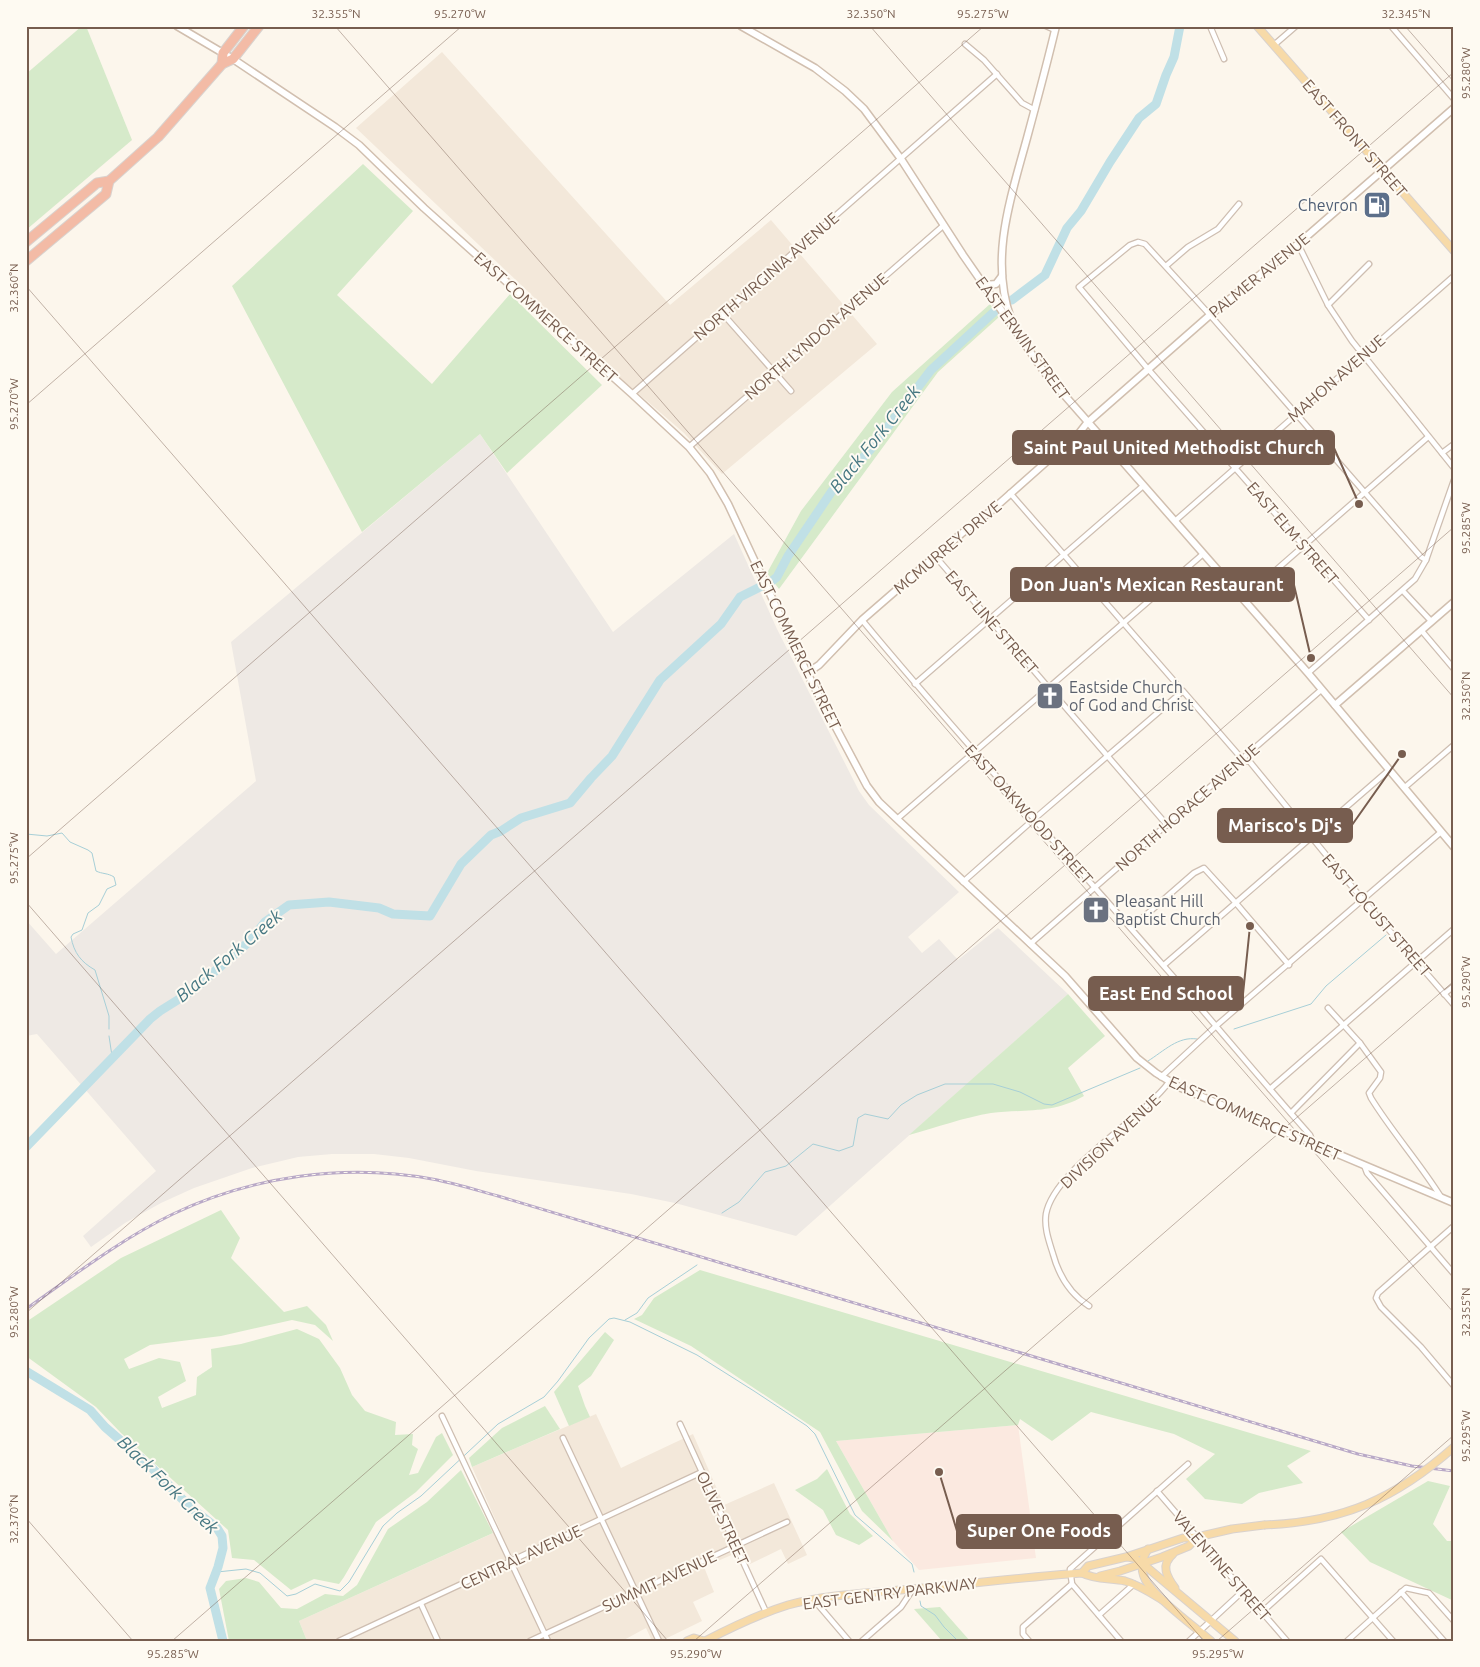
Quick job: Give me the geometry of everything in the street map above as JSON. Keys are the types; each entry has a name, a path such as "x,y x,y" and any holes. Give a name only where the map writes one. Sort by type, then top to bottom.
{"highway":[{"path":"222,64 223,53 244,26"},
{"path":"26,242 97,183 109,181 166,129 222,64 233,59 260,26"},
{"path":"26,261 106,194 109,181"}],"main road":[{"name":"EAST FRONT STREET","path":"1257,26 1454,251"},
{"name":"EAST GENTRY PARKWAY","path":"1082,1573 1088,1566 1126,1557 1183,1538 1197,1537 1232,1529 1296,1523 1325,1518 1368,1504 1412,1481 1454,1447"},
{"path":"1095,1577 1143,1564 1189,1546 1197,1537"},
{"path":"1180,1549 1168,1559 1165,1570 1181,1596"},
{"path":"1148,1550 1143,1564 1145,1580 1164,1601 1211,1641"},
{"path":"1126,1557 1134,1558 1143,1564 1235,1641"},
{"name":"EAST GENTRY PARKWAY","path":"687,1641 694,1638 704,1641 766,1612 842,1595 1070,1574 1082,1573 1088,1577 1134,1584 1164,1601"}],"street":[{"name":"EAST COMMERCE STREET","path":"177,26 233,59 359,145 424,208 689,447 710,473 724,496 807,673 866,786 879,802 1073,985 1137,1058 1170,1082 1454,1203"},
{"name":"EAST ERWIN STREET","path":"741,26 794,55 835,82 864,109 902,159 944,225 1045,374 1308,673 1454,847"},
{"path":"1014,329 1007,308 1002,276 1002,247 1005,224 1055,28 1046,26"},
{"path":"1210,26 1224,59"},
{"path":"1274,45 1296,26"},
{"path":"1391,26 1454,99"},
{"path":"964,44 984,60 1022,103 1035,110"},
{"name":"NORTH VIRGINIA AVENUE","path":"632,394 997,74"},
{"name":"PALMER AVENUE","path":"1087,423 1210,315 1298,244 1454,108"},
{"path":"1240,204 1218,229 1188,247 1166,266 1364,493 1421,557 1426,560"},
{"name":"NORTH LYNDON AVENUE","path":"689,447 944,225"},
{"name":"EAST ELM STREET","path":"1166,266 1148,247 1142,243 1135,243 1122,250 1079,287 1148,369 1369,620"},
{"path":"1298,244 1328,305 1363,355 1454,468"},
{"path":"1328,305 1370,264"},
{"path":"985,285 996,284 1002,276"},
{"name":"MAHON AVENUE","path":"1175,521 1454,276"},
{"path":"723,314 791,391"},
{"name":"MCMURREY DRIVE","path":"807,673 822,662 862,620 1080,432 1087,423"},
{"path":"1243,599 1428,437"},
{"path":"1442,453 1454,444"},
{"path":"1308,673 1415,579 1426,560 1454,480"},
{"path":"915,684 1143,486"},
{"path":"1010,493 1175,682"},
{"path":"897,819 1203,554"},
{"name":"EAST LINE STREET","path":"935,556 1167,825"},
{"path":"1403,590 1431,621"},
{"path":"1335,705 1454,602"},
{"name":"EAST OAKWOOD STREET","path":"862,620 1033,820 1164,965 1310,1135 1313,1144"},
{"path":"1420,630 1454,669"},
{"name":"NORTH HORACE AVENUE","path":"1030,944 1321,690"},
{"name":"EAST LOCUST STREET","path":"1107,755 1183,691 1243,760 1250,762 1363,900 1454,1005"},
{"path":"1404,788 1454,745"},
{"path":"963,882 1107,755"},
{"path":"1164,965 1389,770"},
{"path":"1161,1076 1216,1026 1441,832"},
{"path":"1131,928 1194,873 1204,868 1289,965"},
{"path":"1270,1089 1454,929"},
{"path":"1444,994 1454,986"},
{"path":"1328,1008 1360,1043 1381,1072 1380,1078 1369,1092 1371,1098 1397,1136 1427,1174 1441,1198"},
{"path":"1291,1113 1360,1043"},
{"name":"DIVISION AVENUE","path":"1089,1306 1072,1292 1057,1267 1046,1228 1048,1206 1058,1190 1079,1166 1158,1096 1170,1082"},
{"path":"1364,1165 1367,1173 1454,1274"},
{"path":"1454,1226 1378,1293 1376,1298 1381,1307 1421,1347 1454,1386"},
{"path":"442,1416 548,1641"},
{"name":"OLIVE STREET","path":"680,1424 766,1612"},
{"path":"563,1438 660,1641"},
{"path":"1121,1641 1072,1584 1070,1568 1188,1464"},
{"name":"CENTRAL AVENUE","path":"339,1641 702,1472"},
{"name":"VALENTINE STREET","path":"1157,1491 1262,1612 1283,1640"},
{"name":"SUMMIT AVENUE","path":"530,1641 787,1522"},
{"path":"1262,1612 1321,1559 1393,1641"},
{"path":"1029,1641 1022,1630 1026,1624 1072,1584"},
{"path":"1099,1615 1134,1584"},
{"path":"1347,1641 1401,1592 1408,1588 1429,1593 1454,1621"},
{"path":"862,1641 901,1607 913,1589"},
{"path":"1189,1641 1243,1591"},
{"path":"1401,1592 1444,1641"},
{"path":"814,1600 849,1641"},
{"path":"421,1604 438,1641"}],"shaded area":[{"path":"442,52 670,305 771,220 877,344 722,474 684,433 603,363 356,128"},
{"path":"480,434 613,632 734,534 777,629 859,791 869,805 959,892 908,937 922,953 939,939 958,960 998,928 1068,994 796,1236 675,1203 631,1194 476,1171 409,1158 374,1154 332,1154 298,1157 252,1168 194,1188 161,1203 125,1223 91,1247 83,1236 156,1171 37,1034 26,1036 26,920 56,954 256,781 231,642"},
{"path":"596,1414 621,1468 693,1434 724,1505 774,1483 807,1555 788,1564 781,1549 750,1564 743,1550 704,1567 714,1592 693,1602 702,1621 661,1641 652,1641 646,1628 622,1641 307,1641 299,1621 500,1530 472,1467"},
{"path":"1018,1425 1036,1558 919,1570 893,1541 836,1441"}],"green space":[{"path":"82,26 86,26 132,140 26,230 26,74"},
{"path":"363,164 413,211 337,295 432,384 510,294 602,385 507,473 480,434 362,532 232,286"},
{"path":"990,304 999,317 938,372 779,589 767,573 801,511 892,392"},
{"path":"1068,994 1105,1036 1068,1068 1084,1096 1061,1106 1039,1110 991,1113 909,1135"},
{"path":"221,1210 240,1238 231,1258 284,1312 307,1306 326,1325 333,1341 315,1325 292,1320 221,1336 150,1345 124,1359 129,1369 159,1358 180,1362 186,1381 158,1397 162,1408 196,1395 197,1377 212,1367 211,1349 241,1344 297,1329 319,1339 340,1368 352,1395 365,1411 396,1422 395,1435 413,1434 412,1445 418,1449 409,1475 418,1473 436,1437 442,1433 453,1455 416,1492 376,1522 339,1584 314,1579 291,1590 254,1560 232,1558 228,1530 121,1433 96,1407 26,1356 26,1322 121,1258"},
{"path":"700,1270 1311,1451 1287,1466 1303,1483 1259,1493 1242,1504 1205,1499 1186,1479 1215,1454 1174,1434 1091,1412 1052,1441 1020,1419 1018,1425 836,1441 893,1541 862,1511 820,1432 691,1346 634,1319 642,1315 654,1298"},
{"path":"605,1332 614,1340 591,1376 578,1386 590,1417 569,1426 554,1392"},
{"path":"545,1406 560,1429 472,1467 469,1458 502,1428"},
{"path":"827,1469 850,1514 873,1536 859,1545 836,1535 823,1510 795,1490 817,1479"},
{"path":"461,1470 493,1533 299,1621 307,1641 229,1641 219,1589 226,1581 246,1578 259,1582 281,1608 297,1609 325,1594 343,1596 357,1585 388,1529 427,1502"},
{"path":"1428,1481 1450,1486 1433,1524 1447,1541 1454,1541 1454,1601 1370,1562 1341,1532"},
{"path":"940,1607 970,1641 942,1641 914,1609"}],"waterway":[{"name":"Black Fork Creek","path":"1012,300 1045,275 1067,228 1081,211 1139,118 1156,104 1174,57 1180,26"},
{"name":"Black Fork Creek","path":"772,581 777,577 788,556 832,491 870,450 931,370 995,311"},
{"name":"Black Fork Creek","path":"26,1147 150,1019 192,991 251,940 265,922 289,905 329,902 379,908 393,914 430,916 461,864 491,835 521,818 570,803 612,756 660,680 721,624 740,597 760,587"},
{"path":"26,834 47,836 62,833 70,842 92,853 96,871 114,877 116,885 107,889 99,905 88,913 82,930 71,937 74,948 79,956 95,970 109,1016 109,1029"},
{"path":"1234,1029 1311,1004 1326,986 1386,935"},
{"path":"109,1036 112,1056"},
{"path":"1148,1061 1177,1042 1197,1039"},
{"path":"722,1213 739,1202 765,1172 786,1166 813,1144 839,1151 853,1146 858,1118 865,1114 888,1119 901,1105 917,1095 945,1084 993,1084 1020,1092 1044,1104 1052,1105 1140,1068"},
{"path":"625,1320 637,1313 648,1298 697,1265"},
{"path":"217,1572 246,1569 260,1573 287,1596 296,1594 315,1584 340,1591 349,1582 383,1526 397,1513 421,1496 498,1424 544,1397 589,1338 609,1319 614,1318 630,1322 697,1355 807,1426 815,1434 855,1515 912,1564 914,1572"},
{"name":"Black Fork Creek","path":"26,1371 90,1410 105,1427 151,1467 189,1506 217,1528 222,1536 223,1548 210,1588 223,1641"},
{"path":"920,1601 921,1606 935,1615 958,1641"}],"railway":[{"path":"26,1309 98,1258 135,1235 173,1214 204,1201 235,1190 300,1176 366,1172 399,1174 440,1181 498,1196 1358,1454 1412,1466 1454,1471"}],"place":[{"name":"Chevron","path":"1377,205"},
{"name":"Saint Paul United Methodist Church","path":"1359,504"},
{"name":"Don Juan's Mexican Restaurant","path":"1311,658"},
{"name":"Eastside Church of God and Christ","path":"1050,696"},
{"name":"Marisco's Dj's","path":"1402,754"},
{"name":"Pleasant Hill Baptist Church","path":"1096,910"},
{"name":"East End School","path":"1250,926"},
{"name":"Super One Foods","path":"939,1472"}]}
